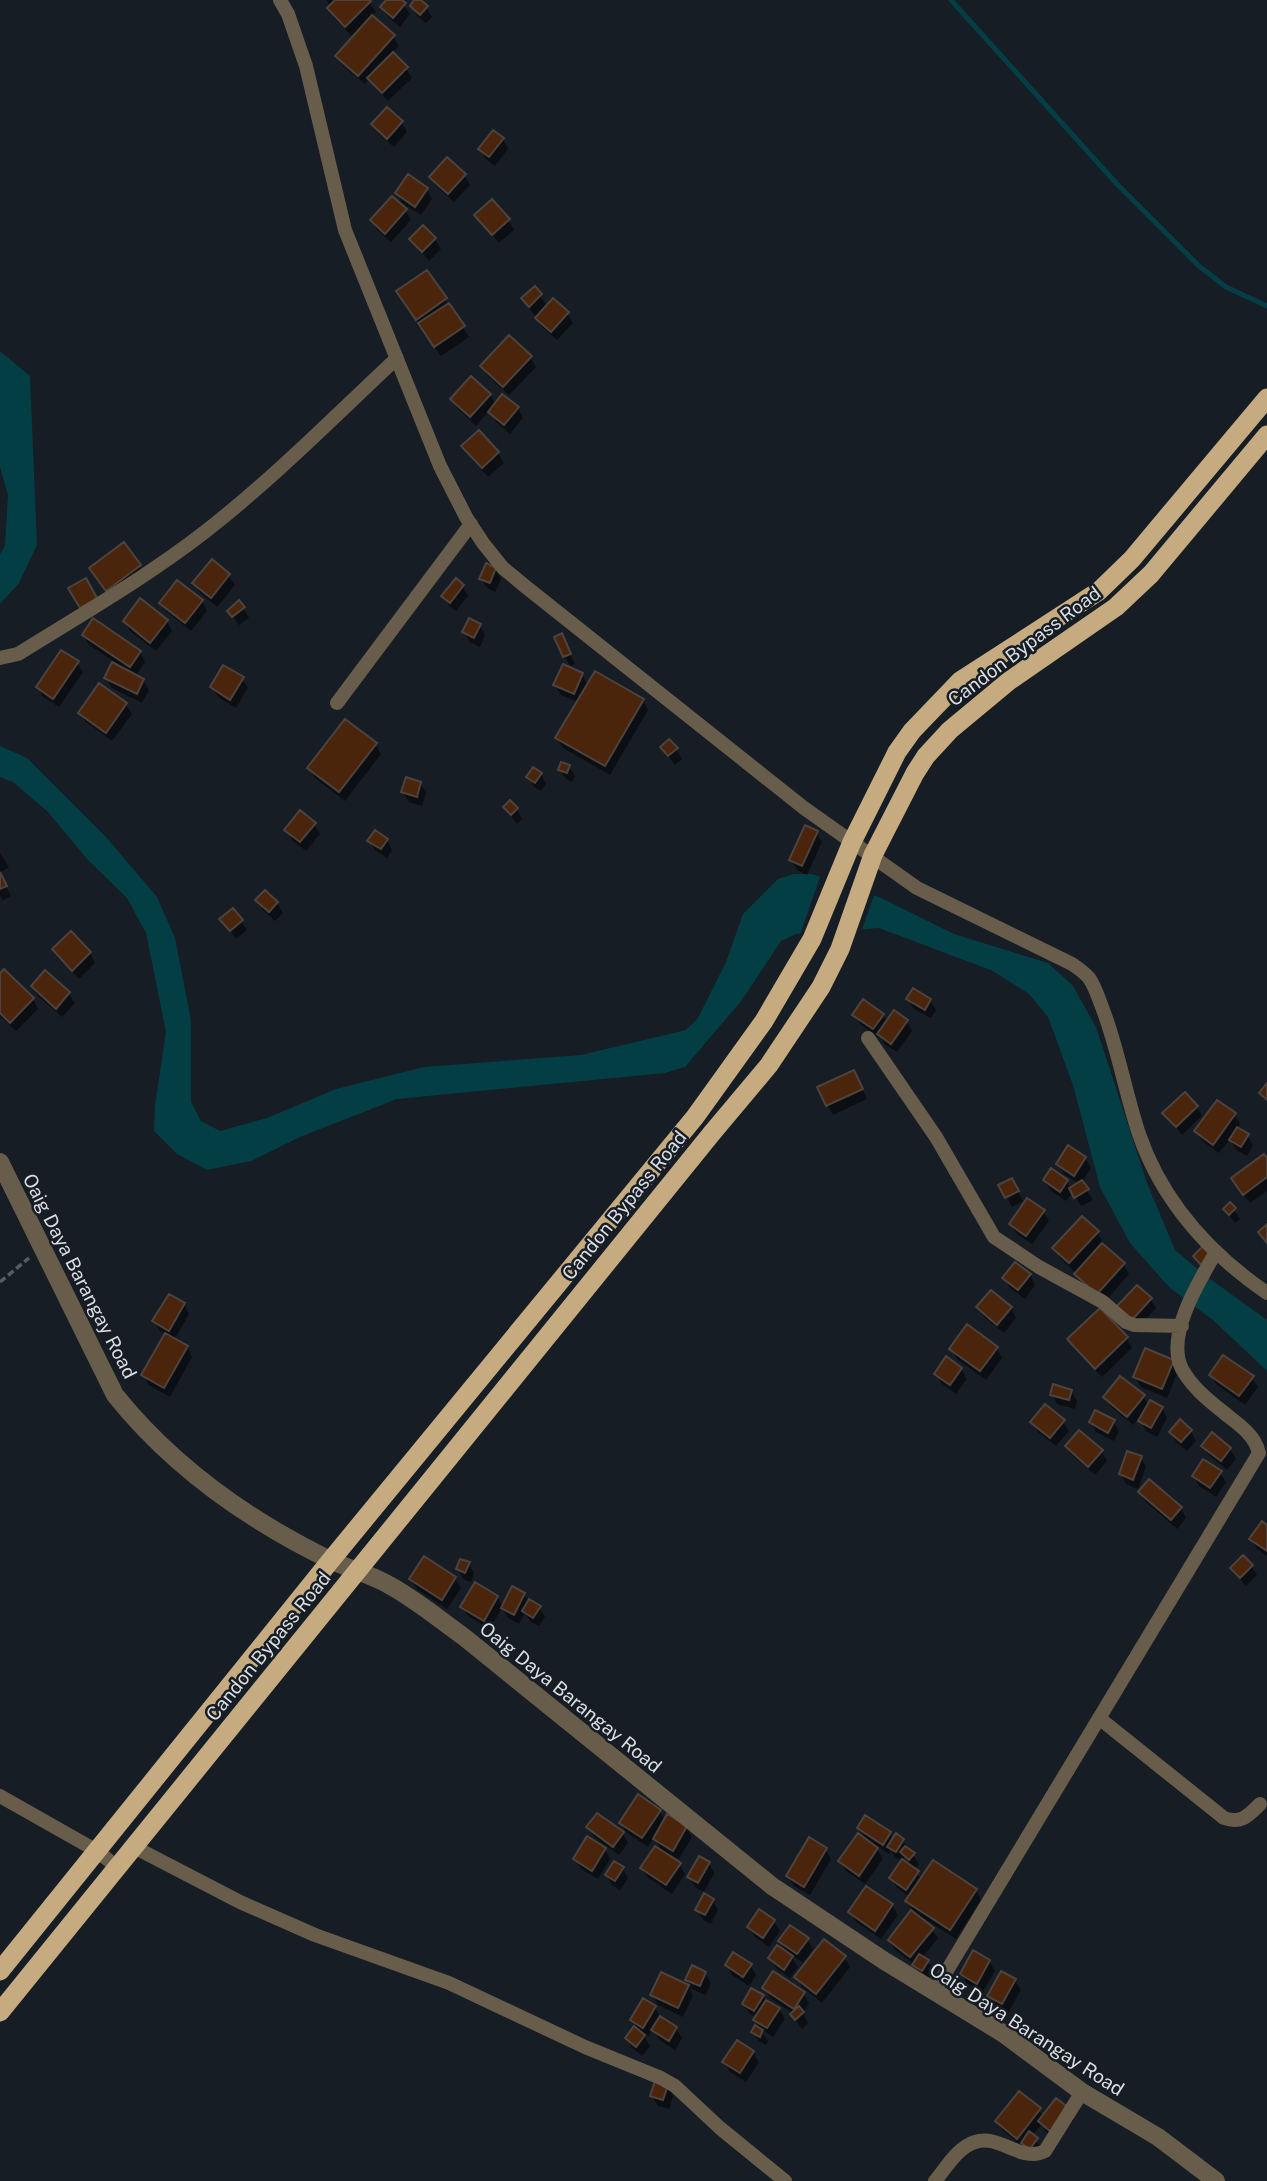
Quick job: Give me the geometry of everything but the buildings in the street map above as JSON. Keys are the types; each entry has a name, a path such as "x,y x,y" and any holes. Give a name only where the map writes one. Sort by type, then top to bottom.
{"highway":[{"name":"Candon Bypass Road","path":"0,1972 331,1560 695,1117 764,1021 812,939 841,866 897,752 926,714 960,681 1099,591 1164,524 1267,398"},
{"name":"Candon Bypass Road","path":"0,2012 769,1065 812,1001 840,949 873,855 926,756 950,730 1009,681 1116,607 1133,591 1151,574 1267,435"}],"street":[{"path":"281,0 306,66 345,230 440,466 471,524 503,568 804,808 917,888 1072,964 1088,976 1110,1027 1139,1133 1170,1198 1216,1252 1267,1293"},
{"path":"0,658 18,654 149,571 208,529 397,358"},
{"path":"337,703 471,524"},
{"path":"868,1038 936,1137 994,1237 1039,1267 1103,1302 1126,1322 1134,1325 1182,1326"},
{"name":"Oaig Daya Barangay Road","path":"0,1163 115,1395 166,1452 270,1528 331,1560 392,1586 464,1637 728,1852 850,1939 1004,2034 1082,2092 1158,2137 1216,2181"},
{"path":"934,1992 1259,1453 1256,1443 1242,1427 1201,1395 1181,1367 1178,1345 1186,1306 1216,1252"},
{"path":"1099,1718 1224,1818 1233,1822 1244,1820 1260,1804"},
{"path":"0,1796 97,1851 117,1867"},
{"path":"134,1847 252,1908 315,1935 449,1983 584,2047 661,2078 675,2086 720,2128 785,2181"},
{"path":"935,2181 958,2153 976,2141 1001,2144 1030,2155 1045,2151 1082,2092"}],"path":[{"path":"0,1282 41,1248"}],"water":[{"path":"0,351 30,376 37,545 19,583 0,604 0,554 5,546 8,495 0,467"},
{"path":"0,746 27,758 106,837 157,897 175,938 191,1020 191,1102 201,1121 220,1131 267,1118 336,1089 424,1067 581,1055 686,1030 698,1018 726,962 743,914 778,879 794,874 812,874 879,897 954,934 1048,963 1073,986 1096,1027 1147,1183 1175,1250 1267,1320 1267,1371 1213,1320 1169,1287 1130,1243 1100,1187 1073,1085 1048,1017 1029,994 993,971 879,928 796,934 781,941 742,1000 685,1067 665,1073 397,1099 300,1137 251,1161 207,1170 177,1154 154,1131 155,1105 166,1032 146,933 127,898 87,859 48,812 13,782 0,777"}],"pier":[{"path":"821,874 875,892 861,933 806,937 800,935"}],"waterway":[{"path":"951,0 1117,184 1199,266 1226,287 1267,306"}]}
